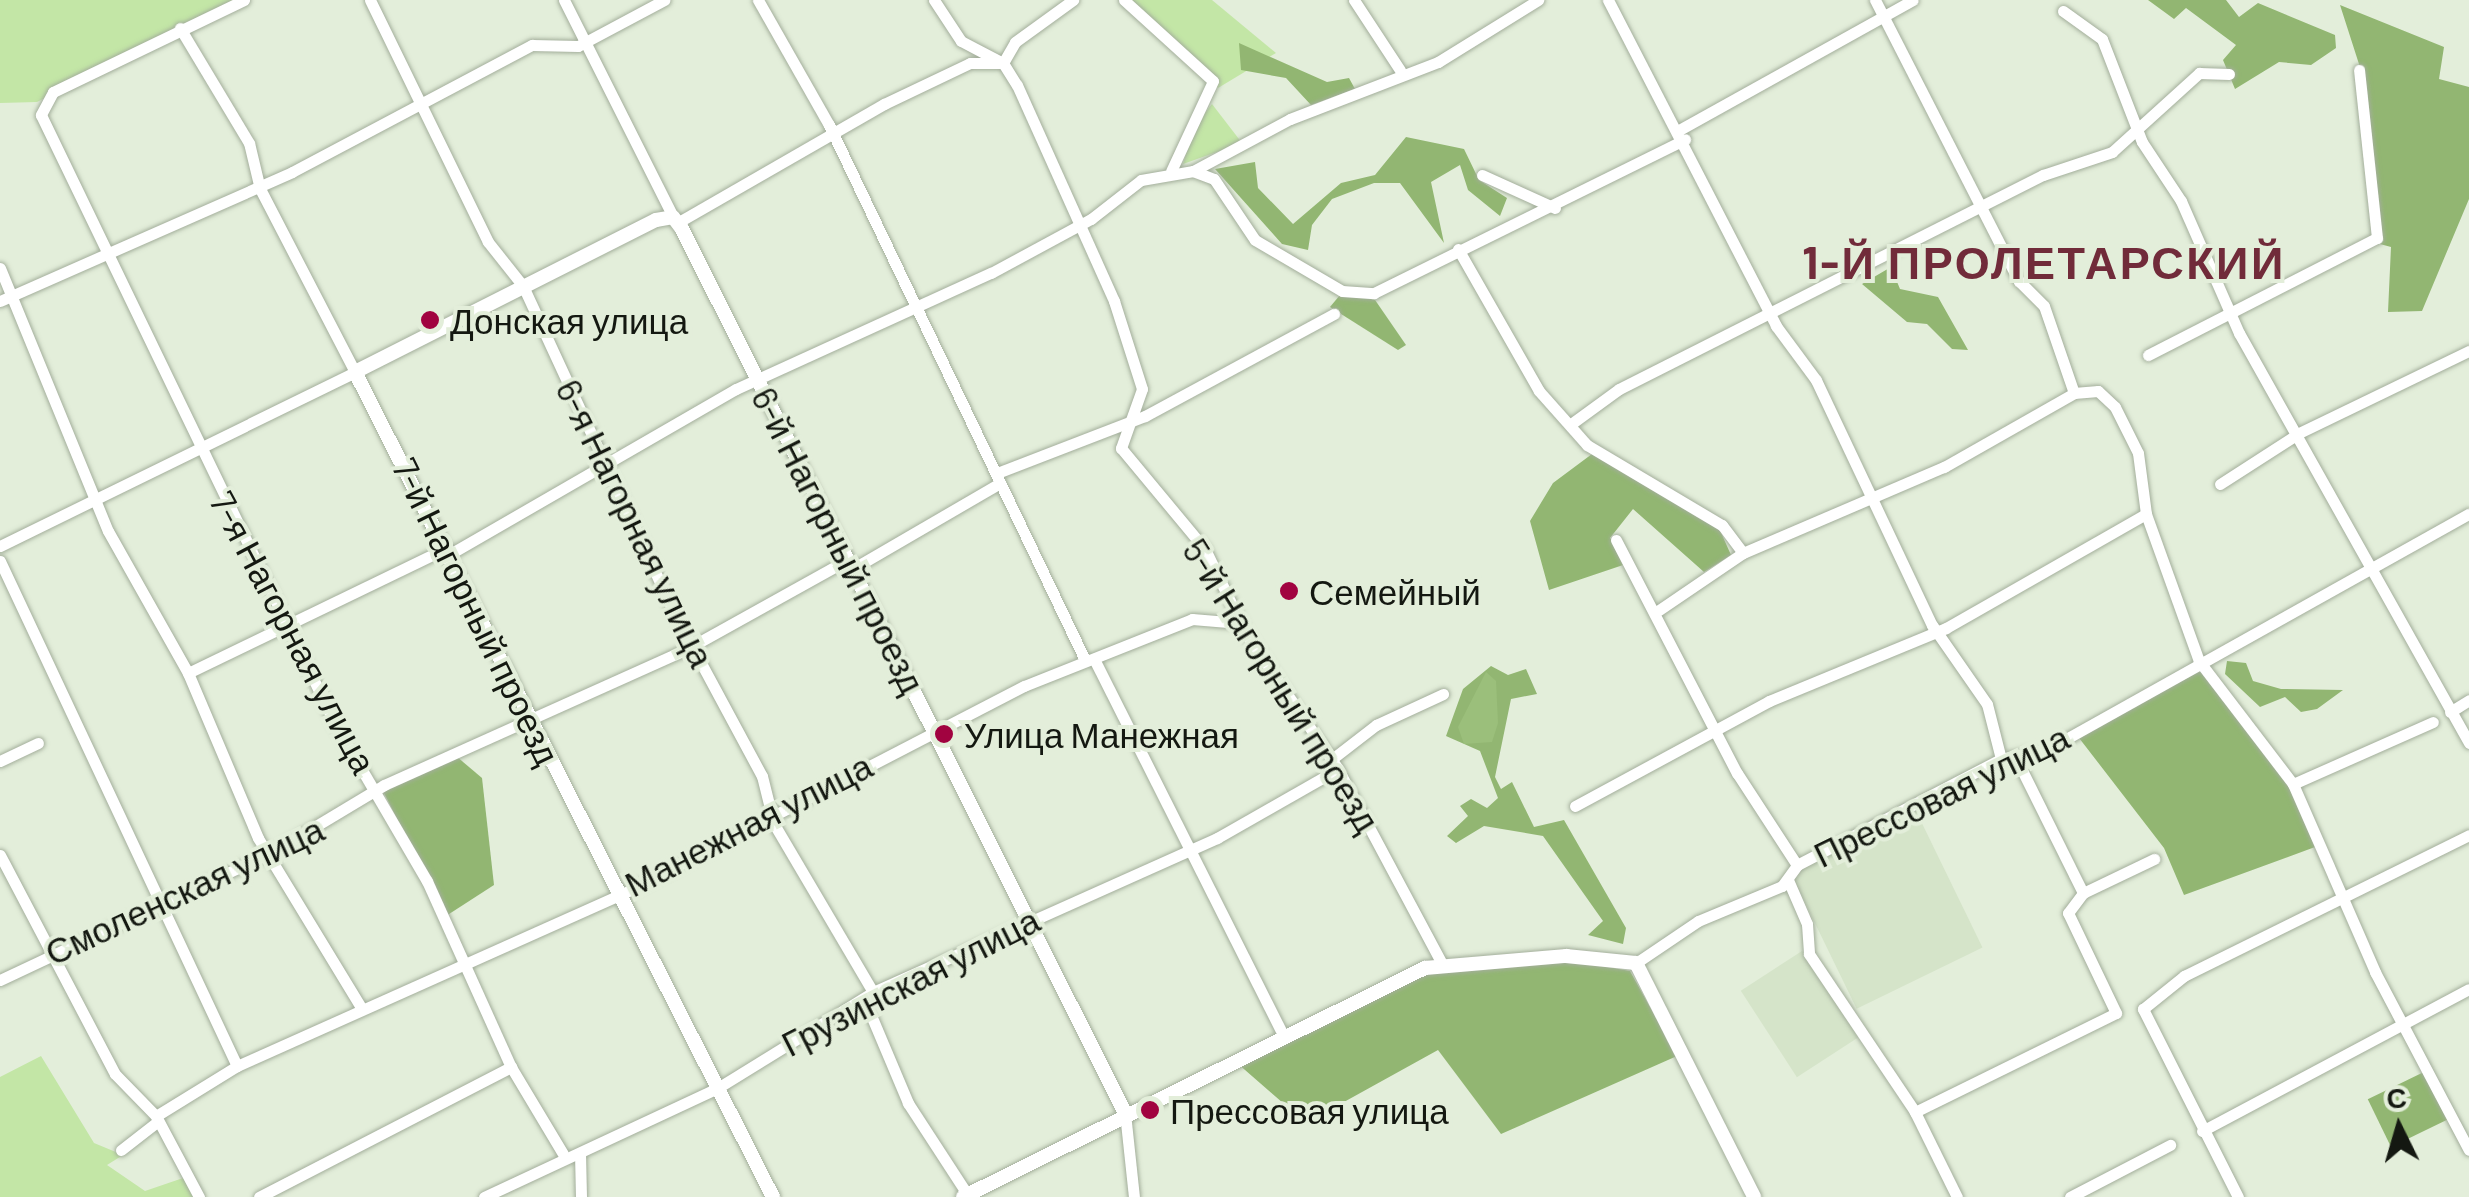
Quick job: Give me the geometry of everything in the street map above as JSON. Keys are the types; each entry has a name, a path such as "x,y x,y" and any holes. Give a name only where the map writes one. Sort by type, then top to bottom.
{"street":[{"path":"180,28 244,0"},
{"name":"6-я Нагорная улица","path":"370,0 426,98 488,242 523,286 672,609 698,643 771,812 869,996 900,1087 967,1196"},
{"name":"6-й Нагорный проезд","path":"564,0 591,41 675,220 852,563 1125,1113 1134,1197"},
{"path":"0,301 16,299 110,256 259,180 292,172 426,98 543,40 591,41 664,0"},
{"path":"758,0 832,135 1090,661 1283,1034"},
{"path":"934,0 961,41 1003,63"},
{"path":"1003,63 1016,42 1072,0"},
{"path":"1124,0 1213,81 1171,171"},
{"path":"1354,0 1400,70"},
{"path":"188,673 448,551 760,381 919,312 1080,224 1141,180 1171,171 1193,170 1400,70 1438,62 1538,0"},
{"path":"1608,0 1683,134 1772,316 1816,380 1869,500 1936,632 1986,704 2001,759"},
{"path":"1875,0 1984,205 2019,280 2044,306 2074,393"},
{"path":"1193,170 1214,180 1256,240 1278,256 1342,291 1374,294 1458,250 1555,208 1912,0"},
{"path":"2063,11 2096,29 2140,134 2232,319 2375,566 2469,743"},
{"name":"7-я Нагорная улица","path":"180,28 40,104 290,624 463,960 511,1067 563,1154"},
{"name":"7-й Нагорный проезд","path":"180,28 248,142 259,180 773,1197"},
{"path":"0,546 523,286 675,220 970,63 1003,63"},
{"name":"5-й Нагорный проезд","path":"1003,63 1080,224 1137,367 1132,418 1121,448 1204,550 1240,622 1335,764 1442,964"},
{"path":"2148,355 2232,319 2377,238 2359,70"},
{"path":"1571,424 1619,389 1772,316 1984,205 2140,134 2199,74 2228,74"},
{"path":"1482,175 1555,208"},
{"path":"1458,250 1539,391 1606,460 1722,525 1743,554"},
{"path":"0,268 98,498 188,673 268,854 362,1009"},
{"name":"Смоленская улица","path":"0,980 268,854 376,789 698,643 852,563 1000,478 1132,418 1334,314"},
{"path":"2220,484 2298,432 2468,356"},
{"path":"1659,610 1743,554 1869,500 2074,393 2098,391 2116,407 2138,453 2146,514 2199,661 2293,784 2344,900 2404,1020 2465,1129 2469,1150"},
{"path":"1575,806 1720,734 1769,702 1936,632 2146,514"},
{"name":"Прессовая улица","path":"1636,963 1788,880 1797,864 2001,759 2016,758 2469,514"},
{"path":"1616,540 1659,610 1720,734 1797,864"},
{"path":"0,562 237,1066"},
{"name":"Манежная улица","path":"121,1150 157,1119 237,1066 616,892 934,730 1192,619 1240,622"},
{"name":"Грузинская улица","path":"484,1197 563,1154 580,1152 716,1089 869,996 1187,847 1335,764 1376,725 1443,694"},
{"path":"2450,712 2469,700"},
{"path":"2293,784 2433,722"},
{"path":"0,760 38,744"},
{"path":"2016,758 2083,893"},
{"path":"2238,1197 2142,1009 2184,976 2469,835"},
{"path":"0,855 115,1074 157,1119 199,1197"},
{"path":"1914,1112 2116,1013 2068,913 2083,893 2154,859"},
{"path":"1788,880 1808,924 1809,954 1914,1112 1957,1197"},
{"path":"967,1196 1283,1034 1442,964 1566,956 1636,963 1754,1197"},
{"path":"2202,1130 2404,1020 2469,990"},
{"path":"259,1197 511,1067"},
{"path":"2070,1197 2170,1145"},
{"path":"580,1152 581,1197"}],"shaded area":[{"path":"0,0 237,0 37,102 0,103"},
{"path":"1131,0 1212,0 1276,53 1218,88"},
{"path":"2148,0 2226,0 2239,17 2258,3 2335,35 2336,48 2311,65 2279,62 2235,89 2223,60 2236,45 2186,8 2174,19"},
{"path":"2340,5 2444,47 2439,79 2469,87 2469,199 2422,311 2388,312 2391,247 2380,244 2367,89"},
{"path":"1239,43 1327,82 1349,78 1355,89 1311,105 1286,78 1241,70"},
{"path":"1212,104 1242,143 1183,164 1194,127"},
{"path":"1406,137 1464,149 1479,180 1507,198 1500,216 1468,190 1460,165 1431,182 1444,243 1400,183 1374,183 1332,199 1312,225 1308,250 1282,244 1215,169 1255,162 1258,188 1293,224 1341,183 1375,175"},
{"path":"1891,267 1900,289 1938,297 1968,350 1952,349 1927,324 1907,322 1862,284"},
{"path":"1340,295 1373,297 1406,345 1398,350 1330,307"},
{"path":"1592,454 1719,528 1731,555 1704,572 1633,509 1610,538 1629,563 1549,590 1530,521 1553,483"},
{"path":"2227,661 2246,663 2253,681 2281,689 2343,690 2317,709 2301,712 2285,697 2260,707 2225,674"},
{"path":"1491,666 1508,675 1526,669 1537,694 1511,699 1495,777 1501,789 1512,782 1534,827 1564,820 1626,928 1623,944 1588,935 1603,921 1543,836 1484,826 1456,843 1447,836 1468,816 1460,806 1471,799 1487,808 1498,798 1480,751 1446,736 1463,689"},
{"path":"2203,670 2289,787 2315,847 2184,895 2164,848 2076,734"},
{"path":"1486,672 1496,681 1498,723 1492,742 1464,744 1458,727"},
{"path":"456,756 482,778 494,885 446,916 383,791"},
{"path":"1915,809 1983,947 1857,1009 1789,870"},
{"path":"1802,951 1858,1037 1797,1077 1741,991"},
{"path":"1568,960 1630,971 1677,1056 1501,1134 1438,1050 1306,1123 1237,1063 1424,975"},
{"path":"41,1056 94,1143 123,1155 107,1165 145,1191 186,1177 196,1197 0,1197 0,1077"},
{"path":"2428,1070 2451,1118 2391,1147 2368,1099"}],"place":[{"name":"Донская улица","path":"430,320"},
{"name":"Семейный","path":"1289,591"},
{"name":"Улица Манежная","path":"944,734"},
{"name":"Прессовая улица","path":"1150,1110"}],"district":[{"name":"1-Й ПРОЛЕТАРСКИЙ","path":"2044,262"}]}
